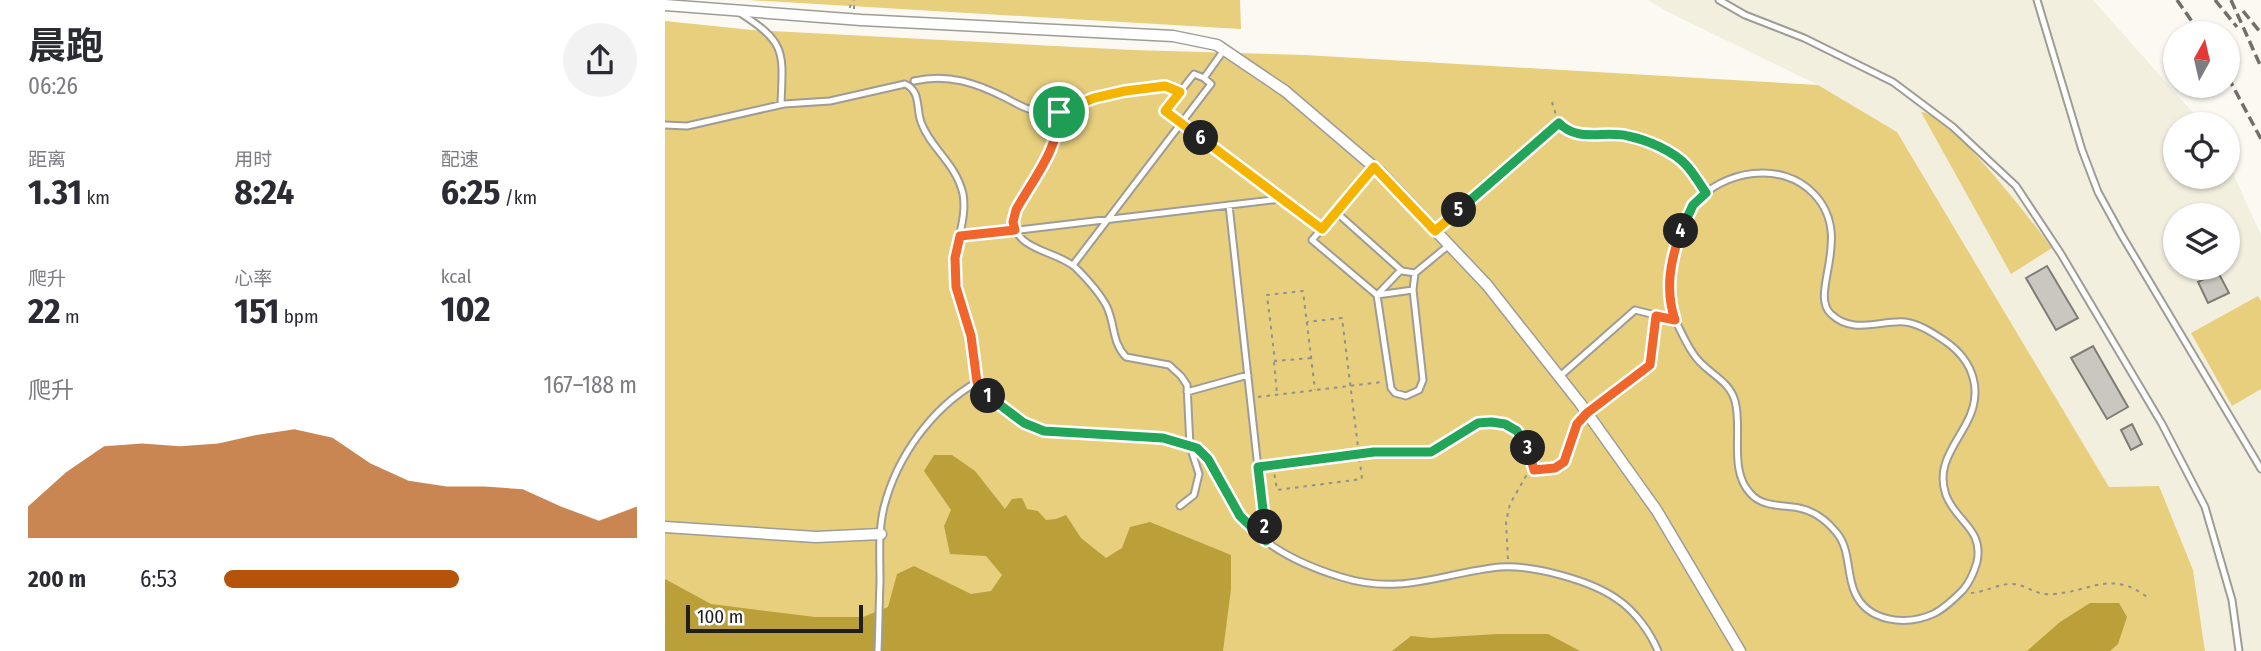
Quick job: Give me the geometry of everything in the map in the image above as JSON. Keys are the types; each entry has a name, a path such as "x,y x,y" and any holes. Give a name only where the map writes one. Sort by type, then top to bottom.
{"street":[{"path":"665,5 861,20 1173,36 1206,42 1224,50 1285,91 1374,167 1487,285 1587,413 1657,511 1740,651"},
{"path":"665,527 816,537 881,534"}],"lane":[{"path":"1719,0 1745,15 1804,38 1893,82 1953,127 2016,186 2061,254 2162,424 2205,507 2232,600 2239,651"},
{"path":"2037,0 2082,150 2098,192 2261,469"},
{"path":"735,10 762,27 776,41 781,52 781,104"},
{"path":"1204,78 1224,50"},
{"path":"1073,265 1181,123 1211,84 1194,75 1165,111 1181,123 1281,199 1322,229"},
{"path":"914,82 954,78 975,83 1027,110 1059,112 1094,98 1125,91 1165,86 1180,92"},
{"path":"665,125 687,126 781,104 830,101 905,84 911,86 918,99 921,123 945,156 960,183 964,210 955,258 956,287 971,336 977,382 983,391 1005,410 1024,423 1044,431 1163,438 1197,448 1208,459 1240,516 1266,541 1283,552 1342,577 1401,585 1509,567 1543,572 1594,587 1617,599 1644,626 1658,651"},
{"path":"1059,112 1059,126 1054,143 1016,210 1013,222 1015,230 1029,245 1073,265 1106,304 1114,324 1115,341 1126,357 1169,365 1187,385 1190,446 1199,474 1194,495 1180,506"},
{"path":"1435,231 1559,123"},
{"path":"1374,167 1313,240 1377,295 1389,381 1395,393 1406,396 1419,390 1423,380 1413,290 1415,273 1449,245"},
{"path":"1752,172 1791,178 1804,186 1814,193 1822,204 1833,235 1824,286 1828,312 1845,324 1856,326 1893,322 1917,325 1955,348 1967,360 1973,374 1972,409 1966,424 1949,449 1943,478 1952,508 1977,539 1979,550 1976,565 1964,589 1936,612 1920,619 1905,621 1876,615 1865,609 1855,595 1839,535 1828,523 1802,508 1761,501 1751,495 1739,465 1739,421 1735,398 1722,378 1701,364 1688,346 1671,308 1669,284 1675,248 1693,205 1706,193 1752,172"},
{"path":"960,236 1281,199"},
{"path":"1229,205 1266,541"},
{"path":"1336,212 1401,270 1415,273"},
{"path":"1377,295 1401,270"},
{"path":"1377,295 1413,290"},
{"path":"1559,377 1635,310 1675,320"},
{"path":"1187,392 1248,375"},
{"path":"879,651 881,534 884,508 895,475 914,442 933,417 956,394 977,382"}],"path":[{"path":"1552,102 1559,123 1567,131 1581,135 1627,135 1646,142 1685,164 1706,193"},
{"path":"1277,394 1266,295 1303,290 1315,390"},
{"path":"1509,567 1506,522 1510,504 1526,476 1534,470 1555,468 1564,462 1577,424 1587,413 1650,365 1656,316"},
{"path":"1273,465 1276,490 1361,479 1342,318 1307,322"},
{"path":"1275,361 1311,358"},
{"path":"1250,398 1389,381"},
{"path":"1258,467 1358,454 1431,452 1478,423 1491,422 1505,424 1517,431 1525,441 1534,470"},
{"path":"1964,589 1971,593 1981,593 2014,583 2033,592 2056,594 2102,583 2115,583 2133,586 2147,597"}],"shaded area":[{"path":"748,0 1240,0 1241,29"},
{"path":"1648,0 2093,0 2163,79 2163,98 2180,98 2192,112 2163,112 2163,189 2240,189 2261,235 2261,651 2205,651 2193,570 2109,487 1897,132 1818,85"},
{"path":"665,21 752,30 1132,50 1305,55 1818,85 1897,132 2109,487 2159,486 2193,570 2205,651 665,651"},
{"path":"1921,112 1934,117 1970,149 2052,248 2011,274"},
{"path":"2258,296 2261,301 2261,389 2232,406 2191,333"},
{"path":"934,455 952,455 975,471 1005,509 1012,499 1022,498 1027,509 1038,511 1046,520 1066,515 1081,538 1106,558 1122,548 1130,527 1150,522 1231,555 1231,589 1223,651 665,651 665,579 711,604 815,617 863,617 888,607 897,574 914,566 971,594 991,591 1002,575 986,556 950,554 944,526 951,510 924,471"},
{"path":"2090,603 2119,603 2127,617 2118,644 2110,651 2027,651 2060,622"},
{"path":"1548,634 1580,651 1392,651 1411,636 1431,638"}],"building":[{"path":"2047,266 2078,318 2056,330 2026,278"},
{"path":"2222,280 2229,293 2208,303 2198,282"},
{"path":"2093,346 2128,407 2107,419 2071,358"},
{"path":"2132,424 2142,444 2131,450 2121,430"}],"railway":[{"path":"2177,0 2192,21"},
{"path":"2215,0 2232,21"},
{"path":"2231,0 2261,67"},
{"path":"2243,11 2261,33"},
{"path":"2239,98 2261,139"}],"route":[{"path":"1165,86 1180,92 1165,111 1322,229 1374,167 1435,231 1559,123 1567,131 1581,135 1627,135 1670,153 1685,164 1706,193 1693,205 1675,248 1669,294 1675,320 1656,316 1650,365 1587,413 1577,424 1564,462 1555,468 1534,470 1525,441 1517,431 1505,424 1491,422 1478,423 1431,452 1374,452 1258,467 1266,541 1240,516 1208,459 1197,448 1163,438 1044,431 1024,423 1005,410 983,391 977,382 975,354 956,287 955,258 960,236 1015,230 1013,222 1016,210 1054,143 1059,126 1059,112 1094,98 1125,91 1165,86"}]}
